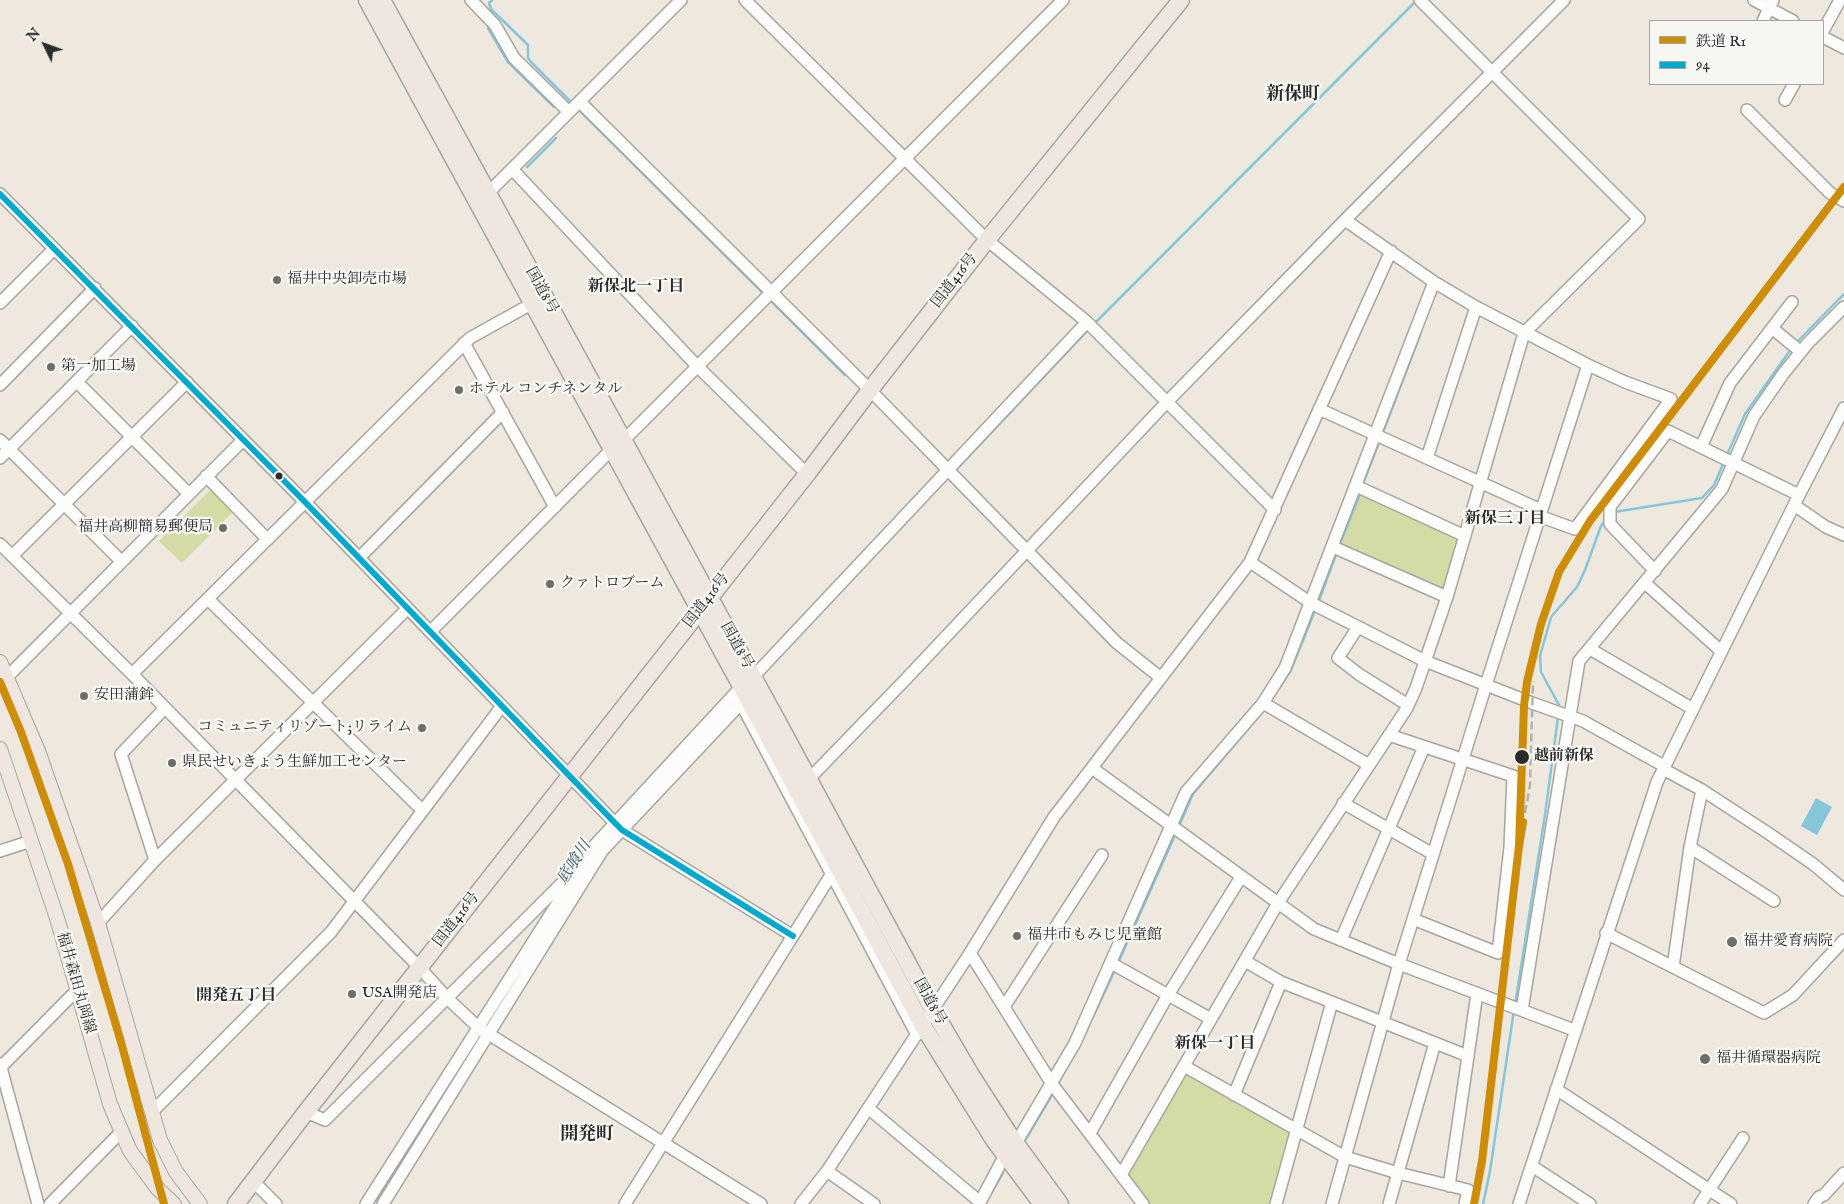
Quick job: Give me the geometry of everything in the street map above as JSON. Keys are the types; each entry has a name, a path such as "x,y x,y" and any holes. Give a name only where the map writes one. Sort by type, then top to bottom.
{"highway":[{"name":"国道8号","path":"367,0 532,303 710,598 743,692 808,780 933,1010 1012,1144 1042,1204"},
{"name":"国道8号","path":"382,0 488,193 618,445 699,611 920,1030 957,1082 1012,1144 1060,1204"},
{"name":"国道416号","path":"236,1204 987,240 1181,0"},
{"path":"1012,1144 1029,1204"},
{"path":"1012,1144 1040,1164 1072,1204"}],"main road":[{"path":"0,662 3,681 38,751 98,923 152,1112 167,1157 200,1204"},
{"name":"福井森田丸岡線","path":"0,749 78,990 110,1104 130,1151 158,1189 174,1204"}],"street":[{"path":"488,193 681,0"},
{"path":"746,0 987,240 1087,322 1275,510"},
{"path":"430,632 772,293 1063,0"},
{"path":"1121,1176 1278,904 1408,705 1416,688 1447,597 1524,333 1639,219 1420,0"},
{"path":"808,780 1166,403 1564,0"},
{"path":"1754,0 1771,4 1793,20"},
{"path":"1824,29 1840,0"},
{"path":"474,1 495,25 514,58 569,112"},
{"path":"1763,20 1771,4"},
{"path":"1824,38 1844,48"},
{"path":"1785,100 1793,85"},
{"path":"580,102 870,390 1117,643 1161,678"},
{"path":"1747,110 1830,193 1844,201"},
{"path":"512,170 698,366 806,474"},
{"path":"0,194 305,502 618,826 793,936"},
{"path":"1319,409 1481,483 1575,529 1671,399 1625,382 1588,365 1476,307 1434,282 1345,220"},
{"path":"0,303 54,249"},
{"path":"801,1204 828,1171 970,953 1054,817 1250,562 1391,251"},
{"path":"868,1108 979,1203 1012,1144 1052,1084 1075,1043 1186,792 1263,703 1285,668 1434,282"},
{"path":"0,385 95,288"},
{"path":"1701,447 1730,383 1792,302"},
{"path":"132,674 464,343 532,303"},
{"path":"1427,458 1476,307"},
{"path":"1522,1010 1579,661 1722,489 1754,416 1801,352 1844,307"},
{"path":"383,1204 582,863 594,846 618,826 1087,322"},
{"path":"0,458 132,326"},
{"path":"1772,328 1801,352"},
{"path":"464,343 556,507"},
{"path":"1332,1204 1399,964 1588,365"},
{"path":"76,382 189,494"},
{"path":"12,556 187,382"},
{"path":"1519,1204 1606,933 1644,818 1663,768 1796,500 1844,408"},
{"path":"358,558 503,412"},
{"path":"1655,571 1610,524 1610,507 1668,431 1733,463 1796,500 1826,527 1844,535"},
{"path":"0,440 121,561"},
{"path":"3,681 242,440"},
{"path":"206,476 267,539"},
{"path":"1356,486 1465,536"},
{"path":"0,544 132,674 420,968 447,998 484,1031 761,1204"},
{"path":"1333,547 1447,597"},
{"path":"1250,562 1311,603 1425,661 1584,721 1702,790 1813,864 1844,890"},
{"path":"1645,583 1721,651"},
{"path":"208,598 422,810"},
{"path":"98,923 155,860 407,608"},
{"path":"1358,627 1338,658 1360,675 1408,705"},
{"path":"1590,649 1693,708"},
{"path":"743,692 831,875 920,1030"},
{"path":"1263,703 1369,765"},
{"path":"152,1112 331,932 502,706"},
{"path":"155,860 121,754 164,708"},
{"path":"1389,735 1513,776 1510,847 1498,953 1413,919"},
{"path":"1341,940 1424,747"},
{"path":"1092,768 1314,929 1399,964 1574,1030"},
{"path":"1673,967 1690,847 1702,790"},
{"path":"1344,803 1434,854"},
{"path":"366,1204 484,1031 618,826"},
{"path":"0,851 31,840"},
{"path":"1690,847 1774,901"},
{"path":"1004,1008 1102,855"},
{"path":"306,1112 325,1120 582,863"},
{"path":"625,1204 831,875"},
{"path":"1090,1133 1168,995 1241,877"},
{"path":"1606,933 1764,1013 1793,995 1844,940"},
{"path":"970,953 1052,1084 1143,1204"},
{"path":"1245,961 1281,982 1468,1056"},
{"path":"1111,963 1211,1019"},
{"path":"1234,1095 1281,982"},
{"path":"38,1204 0,1066 78,990"},
{"path":"1449,1186 1478,993"},
{"path":"1276,1204 1332,1002"},
{"path":"1389,1204 1435,1043"},
{"path":"1184,1066 1345,1157 1398,1173 1468,1190 1465,1204"},
{"path":"1556,1089 1731,1204"},
{"path":"50,1204 121,1132"},
{"path":"1700,1204 1743,1138"},
{"path":"1532,1166 1590,1204"},
{"path":"828,1171 874,1204"},
{"path":"1814,1204 1818,1197 1824,1196 1844,1173"},
{"path":"253,1181 276,1204"}],"green space":[{"path":"211,489 235,510 182,563 159,541"},
{"path":"1360,492 1465,536 1447,595 1340,550"},
{"path":"1184,1066 1297,1130 1276,1204 1143,1204 1121,1175"}],"water":[{"path":"1816,798 1832,807 1817,835 1801,826"}],"waterway":[{"path":"492,0 489,3 491,9 528,45 528,58 531,62 571,102"},
{"path":"1093,325 1416,1"},
{"path":"488,28 508,62 554,107"},
{"path":"579,110 764,294"},
{"path":"527,167 556,138"},
{"path":"1796,343 1844,294"},
{"path":"770,300 845,375"},
{"path":"956,470 1089,329"},
{"path":"1382,435 1420,335"},
{"path":"1727,455 1745,414 1791,349"},
{"path":"1362,486 1380,440"},
{"path":"1614,512 1702,498 1714,485 1724,462"},
{"path":"1339,547 1361,491"},
{"path":"1559,705 1541,672 1540,656 1551,617 1577,587 1601,526 1606,519"},
{"path":"1318,603 1337,552"},
{"path":"1280,687 1291,670 1316,608"},
{"path":"1515,1005 1545,815 1558,717"},
{"path":"1179,826 1193,794 1248,729"},
{"path":"1118,963 1176,833"},
{"path":"1092,1019 1115,970"},
{"path":"1483,1204 1490,1171 1514,1010"},
{"name":"底喰川","path":"446,1089 475,1045"},
{"path":"1057,1086 1065,1071"},
{"path":"1026,1139 1053,1093"},
{"name":"底喰川","path":"373,1204 442,1095"},
{"path":"991,1194 1003,1173"}],"railway":[{"path":"1519,846 1524,706 1527,682 1541,624 1559,572 1590,521 1844,187"},
{"path":"1525,813 1530,785 1533,681"},
{"path":"1474,1204 1482,1161 1520,840"}],"rail line":[{"name":"R1","path":"1519,846 1524,706 1527,682 1541,624 1559,572 1590,521 1844,187"},
{"name":"R1","path":"0,682 21,732 68,864 121,1042 164,1204"},
{"name":"R1","path":"1474,1204 1482,1161 1523,822"}],"transit line":[{"name":"94","path":"0,194 305,502 622,830 793,936"}],"place":[{"name":"福井中央卸売市場","path":"277,280"},
{"name":"第一加工場","path":"51,367"},
{"name":"ホテル コンチネンタル","path":"459,390"},
{"name":"福井高柳簡易郵便局","path":"223,528"},
{"name":"クァトロブーム","path":"550,584"},
{"name":"安田蒲鉾","path":"84,696"},
{"name":"コミュニティリゾート;リライム","path":"422,728"},
{"name":"越前新保","path":"1522,757"},
{"name":"県民せいきょう生鮮加工センター","path":"172,763"},
{"name":"福井市もみじ児童館","path":"1017,936"},
{"name":"福井愛育病院","path":"1732,942"},
{"name":"USA開発店","path":"352,994"},
{"name":"福井循環器病院","path":"1705,1059"}],"district":[{"name":"新保町","path":"1293,95"},
{"name":"新保北一丁目","path":"636,288"},
{"name":"新保三丁目","path":"1505,520"},
{"name":"開発五丁目","path":"236,997"},
{"name":"新保一丁目","path":"1215,1045"},
{"name":"開発町","path":"587,1135"}]}
